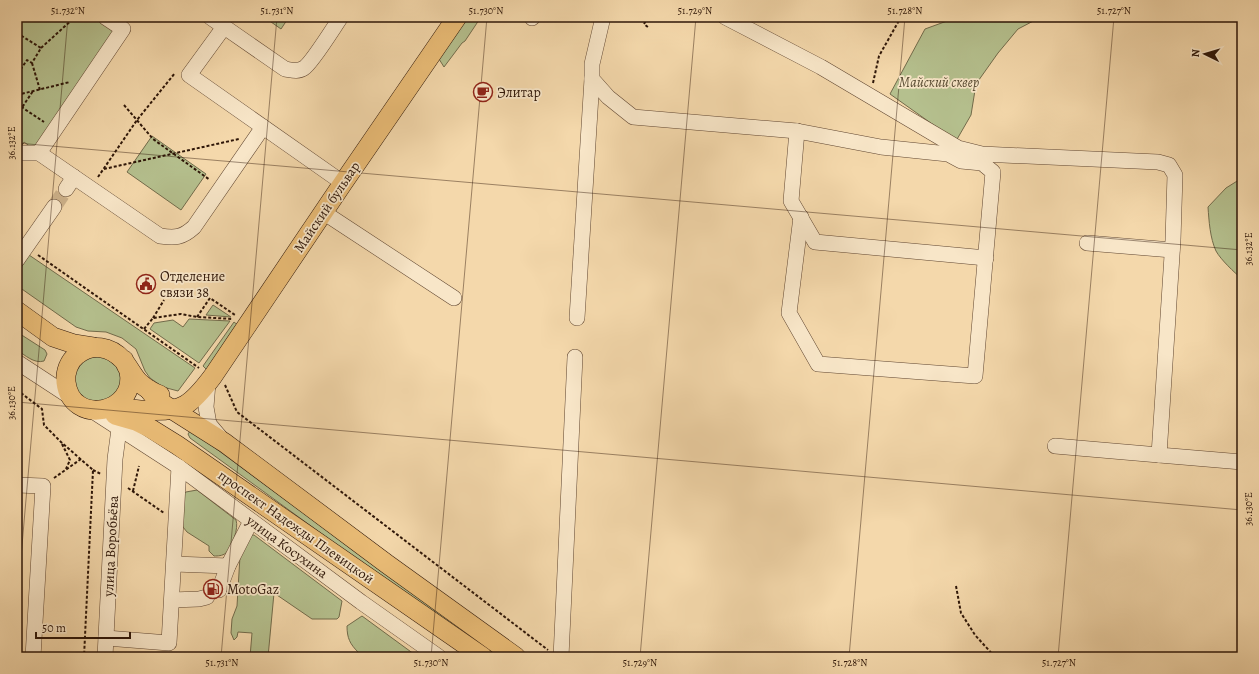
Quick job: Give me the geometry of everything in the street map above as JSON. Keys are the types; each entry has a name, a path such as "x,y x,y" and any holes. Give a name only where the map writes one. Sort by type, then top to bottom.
{"main road":[{"name":"Майский бульвар","path":"202,379 323,212 457,17"},
{"path":"17,311 53,337 74,344 104,348 115,352 124,360 128,371 129,382 106,409"},
{"path":"53,337 61,358 67,389 106,409 171,410 186,404 202,379"},
{"path":"66,378 68,367 74,357 83,350 93,347"},
{"name":"проспект Надежды Плевицкой","path":"124,360 139,382 149,390 157,400 225,443 387,564 516,657"},
{"path":"149,390 162,396 178,398 202,379"},
{"name":"проспект Надежды Плевицкой","path":"106,409 148,427 177,445 483,657"}],"street":[{"path":"39,153 123,29 105,17"},
{"path":"210,17 286,69 294,71 304,68 311,61 341,17"},
{"path":"577,318 592,64 603,17"},
{"path":"725,17 821,67 958,148 982,154 1158,162 1169,165 1175,175 1160,455"},
{"path":"224,26 189,75 260,131 343,183"},
{"path":"592,79 608,97 633,117 797,131 881,147 948,154 961,161 982,163 993,172 974,376 818,364 789,314 801,217"},
{"path":"17,153 39,153 70,183 90,188 160,236 174,238 187,234 194,227 260,131"},
{"path":"797,131 791,201 815,242 986,258"},
{"path":"17,260 54,207"},
{"path":"323,212 454,298"},
{"path":"1087,243 1172,250"},
{"path":"556,655 564,611 575,357"},
{"path":"17,362 106,409"},
{"path":"202,379 209,424 225,443"},
{"path":"106,409 95,417 103,426 108,435 115,459"},
{"path":"106,409 115,459"},
{"name":"улица Косухина","path":"106,409 133,438 179,467 439,657"},
{"path":"1055,446 1242,462"},
{"name":"улица Воробьёва","path":"105,657 115,459"},
{"path":"106,638 169,643 179,467"},
{"path":"17,485 44,486 33,657"},
{"path":"172,600 199,599 213,594 251,520"},
{"path":"174,564 228,566"}],"path":[{"path":"32,64 41,48 75,17"},
{"path":"648,17 644,24 649,28"},
{"path":"870,96 879,56 901,17"},
{"path":"17,32 41,48"},
{"path":"17,75 27,60 32,64 40,90"},
{"path":"90,188 137,120 180,67 189,75"},
{"path":"17,95 90,77"},
{"path":"17,115 33,91"},
{"path":"17,104 55,129"},
{"path":"124,105 152,139 221,188"},
{"path":"103,169 260,131"},
{"path":"26,247 144,329 202,379 224,382 237,412 556,655"},
{"path":"197,317 210,298 236,316 230,325"},
{"path":"144,329 164,300"},
{"path":"152,318 181,314 197,317 234,319"},
{"path":"17,390 42,409 44,425 93,470 133,491 177,522"},
{"path":"61,442 70,460 66,470"},
{"path":"44,486 81,459"},
{"path":"133,491 139,466"},
{"path":"84,657 93,470"},
{"path":"956,586 961,613 975,635 995,657"}],"green space":[{"path":"17,17 105,17 123,29 39,153 24,142 20,149 17,147"},
{"path":"264,17 289,17 281,29"},
{"path":"468,17 481,17 465,41 444,67 439,59"},
{"name":"Майский сквер","path":"958,17 1041,17 1018,29 998,53 976,84 971,115 956,141 890,94 925,29"},
{"path":"152,136 206,174 181,210 127,172"},
{"path":"1242,178 1242,279 1224,262 1216,251 1209,224 1208,207 1226,188"},
{"path":"29,255 195,368 178,391 163,387 150,378 145,371 136,349 122,338 106,332 88,331 76,327 19,287 17,285 17,274"},
{"path":"213,305 231,317 206,315"},
{"path":"189,319 230,321 199,363 150,329 154,323 173,320 183,327"},
{"path":"234,322 239,326 207,370 203,366"},
{"path":"17,332 45,350 47,354 44,361 40,362 33,360 17,350"},
{"path":"102,356 116,365 120,373 121,382 119,389 107,401 84,400 74,387 75,370 85,358"},
{"path":"190,431 500,657 491,657 190,438 188,434"},
{"path":"197,490 236,520 237,528 233,542 223,555 214,556 209,551 209,546 187,532 180,521 182,495 186,492"},
{"path":"251,535 254,535 342,601 339,617 337,619 312,619 274,593 268,657 250,657 252,633 238,632 237,637 234,640 231,633 232,619 237,606 240,556"},
{"path":"362,616 418,657 358,657 358,652 348,637 347,626"}],"tunnel":[{"path":"54,207 66,189"}],"place":[{"name":"Элитар","path":"483,92"},
{"name":"Отделение связи 38","path":"146,284"},
{"name":"MotoGaz","path":"213,589"}]}
